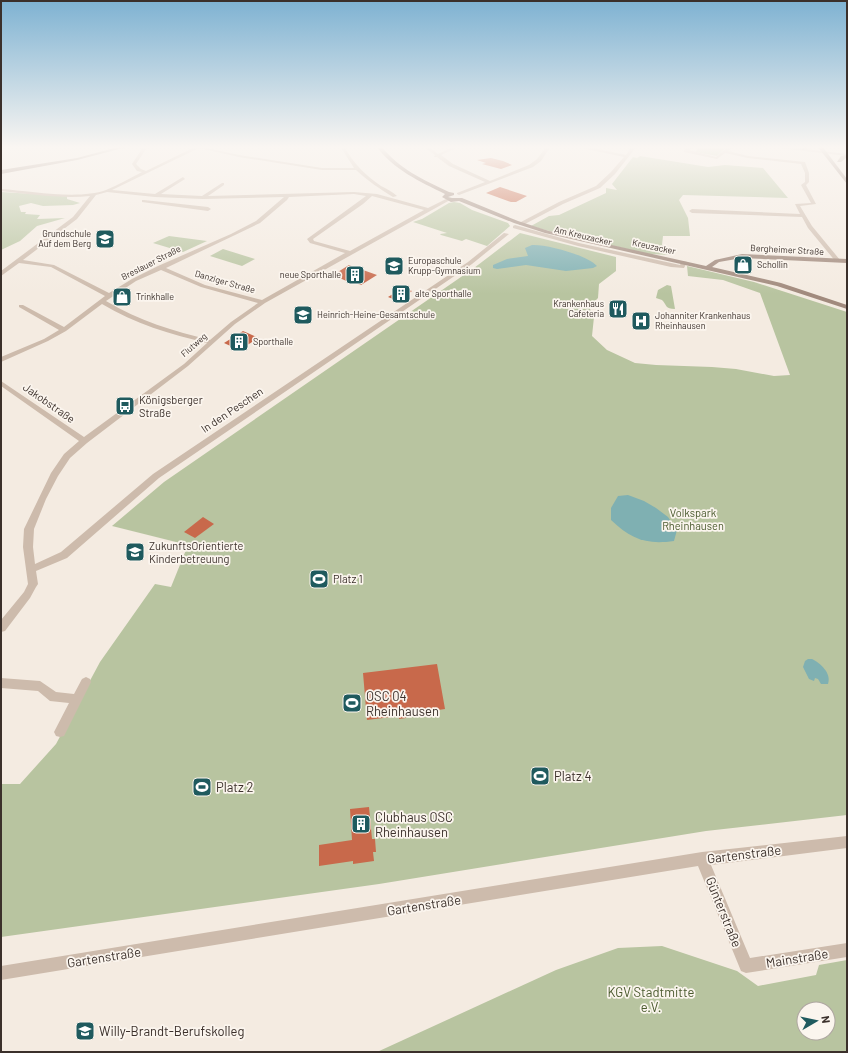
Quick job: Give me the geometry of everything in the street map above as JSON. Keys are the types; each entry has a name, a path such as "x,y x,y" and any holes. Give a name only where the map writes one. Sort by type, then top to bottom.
{"street":[{"path":"1,274 75,218 93,195"},
{"path":"145,195 203,198 283,195"},
{"path":"203,198 207,195"},
{"name":"Breslauer Straße","path":"1,360 46,340 64,330 109,296 134,280 258,222 285,199 287,195"},
{"path":"350,253 312,242 310,239 373,195"},
{"path":"378,195 429,210"},
{"path":"393,195 401,200 400,201"},
{"path":"459,197 463,195"},
{"path":"518,226 578,195"},
{"path":"809,195 814,204 798,204 803,216 838,261"},
{"path":"153,196 142,200 208,209"},
{"name":"Kreuzacker","path":"448,197 459,197 518,226 683,265 708,267 779,284 847,307"},
{"name":"Flutweg","path":"32,569 28,538 32,522 54,475 67,456 84,441 186,365 233,323 263,302 429,210 448,197"},
{"path":"692,211 803,216"},
{"name":"In den Peschen","path":"32,569 64,555 156,476 470,263 506,234"},
{"name":"Bergheimer Straße","path":"708,267 717,261 726,258 742,256 847,261"},
{"path":"717,270 726,258"},
{"path":"18,261 52,266 109,296"},
{"name":"Danziger Straße","path":"160,267 203,286 263,302"},
{"path":"103,302 126,315 158,329 212,342"},
{"path":"22,306 64,330"},
{"name":"Jakobstraße","path":"1,383 84,441"},
{"path":"1,628 31,589 34,579 32,569"},
{"path":"60,732 86,682"},
{"path":"1,683 40,686 54,697 77,699"},
{"name":"Gartenstraße","path":"1,973 702,859 847,842"},
{"name":"Günterstraße","path":"702,859 746,966"},
{"name":"Mainstraße","path":"746,966 847,950"}],"green space":[{"path":"1,195 67,196 67,199 80,203 73,205 43,206 31,203 19,206 21,212 26,212 25,214 40,215 37,219 65,218 37,226 20,241 1,250"},
{"path":"601,195 683,195 679,200 688,218 690,236 663,236 662,245 672,255 649,254 531,226 549,216 559,215"},
{"path":"688,195 786,195 788,198"},
{"path":"449,203 460,203 472,210 508,223 510,226 487,246 466,239 462,241 441,235 440,234 447,233 413,222 422,219"},
{"name":"Volkspark Rheinhausen","path":"520,233 616,257 616,271 599,284 598,298 589,307 594,317 592,336 607,350 635,363 736,369 774,376 790,375 760,293 723,280 688,276 687,266 754,282 847,312 847,815 706,831 379,884 1,937 1,784 20,784 56,744 100,662 155,584 171,587 188,545 112,526 164,482 474,268"},
{"path":"169,236 207,241 183,252 153,243"},
{"path":"223,249 255,259 242,266 210,256"},
{"path":"667,285 671,286 675,309 668,307 662,300 656,298 658,290"},
{"name":"KGV Stadtmitte e.V.","path":"662,946 737,971 758,986 816,975 819,965 847,960 847,1052 377,1052 556,970 618,948"}],"water":[{"path":"532,245 547,246 576,254 597,266 593,268 566,271 526,265 497,269 493,268 493,265 507,259 528,256 525,248"},
{"path":"628,495 644,501 668,517 677,530 674,541 655,542 640,539 625,532 611,520 611,508 618,496"},
{"path":"808,659 815,661 827,672 829,680 828,684 821,684 818,679 815,678 814,681 809,679 803,667 805,661"}],"building":[{"path":"492,195 527,196 516,202 511,202"},
{"name":"neue Sporthalle","path":"349,265 377,275 361,285 355,283 353,284 333,275"},
{"name":"alte Sporthalle","path":"403,288 412,291 398,301 388,297"},
{"name":"Sporthalle","path":"243,331 259,338 239,350 224,343"},
{"path":"203,517 214,524 195,538 184,532"},
{"path":"437,664 445,709 405,715 406,718 399,719 399,716 367,720 363,673"},
{"name":"Clubhaus OSC Rheinhausen","path":"369,807 372,839 375,839 376,852 373,852 374,861 353,864 353,861 319,866 319,845 352,840 350,809"}],"place":[{"name":"Grundschule Auf dem Berg","path":"105,239"},
{"name":"Schollin","path":"743,265"},
{"name":"Europaschule Krupp-Gymnasium","path":"394,266"},
{"name":"neue Sporthalle","path":"355,275"},
{"name":"alte Sporthalle","path":"401,294"},
{"name":"Trinkhalle","path":"122,297"},
{"name":"Krankenhaus Cafeteria","path":"618,309"},
{"name":"Heinrich-Heine-Gesamtschule","path":"303,315"},
{"name":"Johanniter Krankenhaus Rheinhausen","path":"641,321"},
{"name":"Sporthalle","path":"239,342"},
{"name":"Königsberger Straße","path":"125,406"},
{"name":"ZukunftsOrientierte Kinderbetreuung","path":"135,552"},
{"name":"Platz 1","path":"319,579"},
{"name":"OSC 04 Rheinhausen","path":"352,703"},
{"name":"Platz 4","path":"540,776"},
{"name":"Platz 2","path":"202,787"},
{"name":"Clubhaus OSC Rheinhausen","path":"361,824"},
{"name":"Willy-Brandt-Berufskolleg","path":"85,1031"}]}
